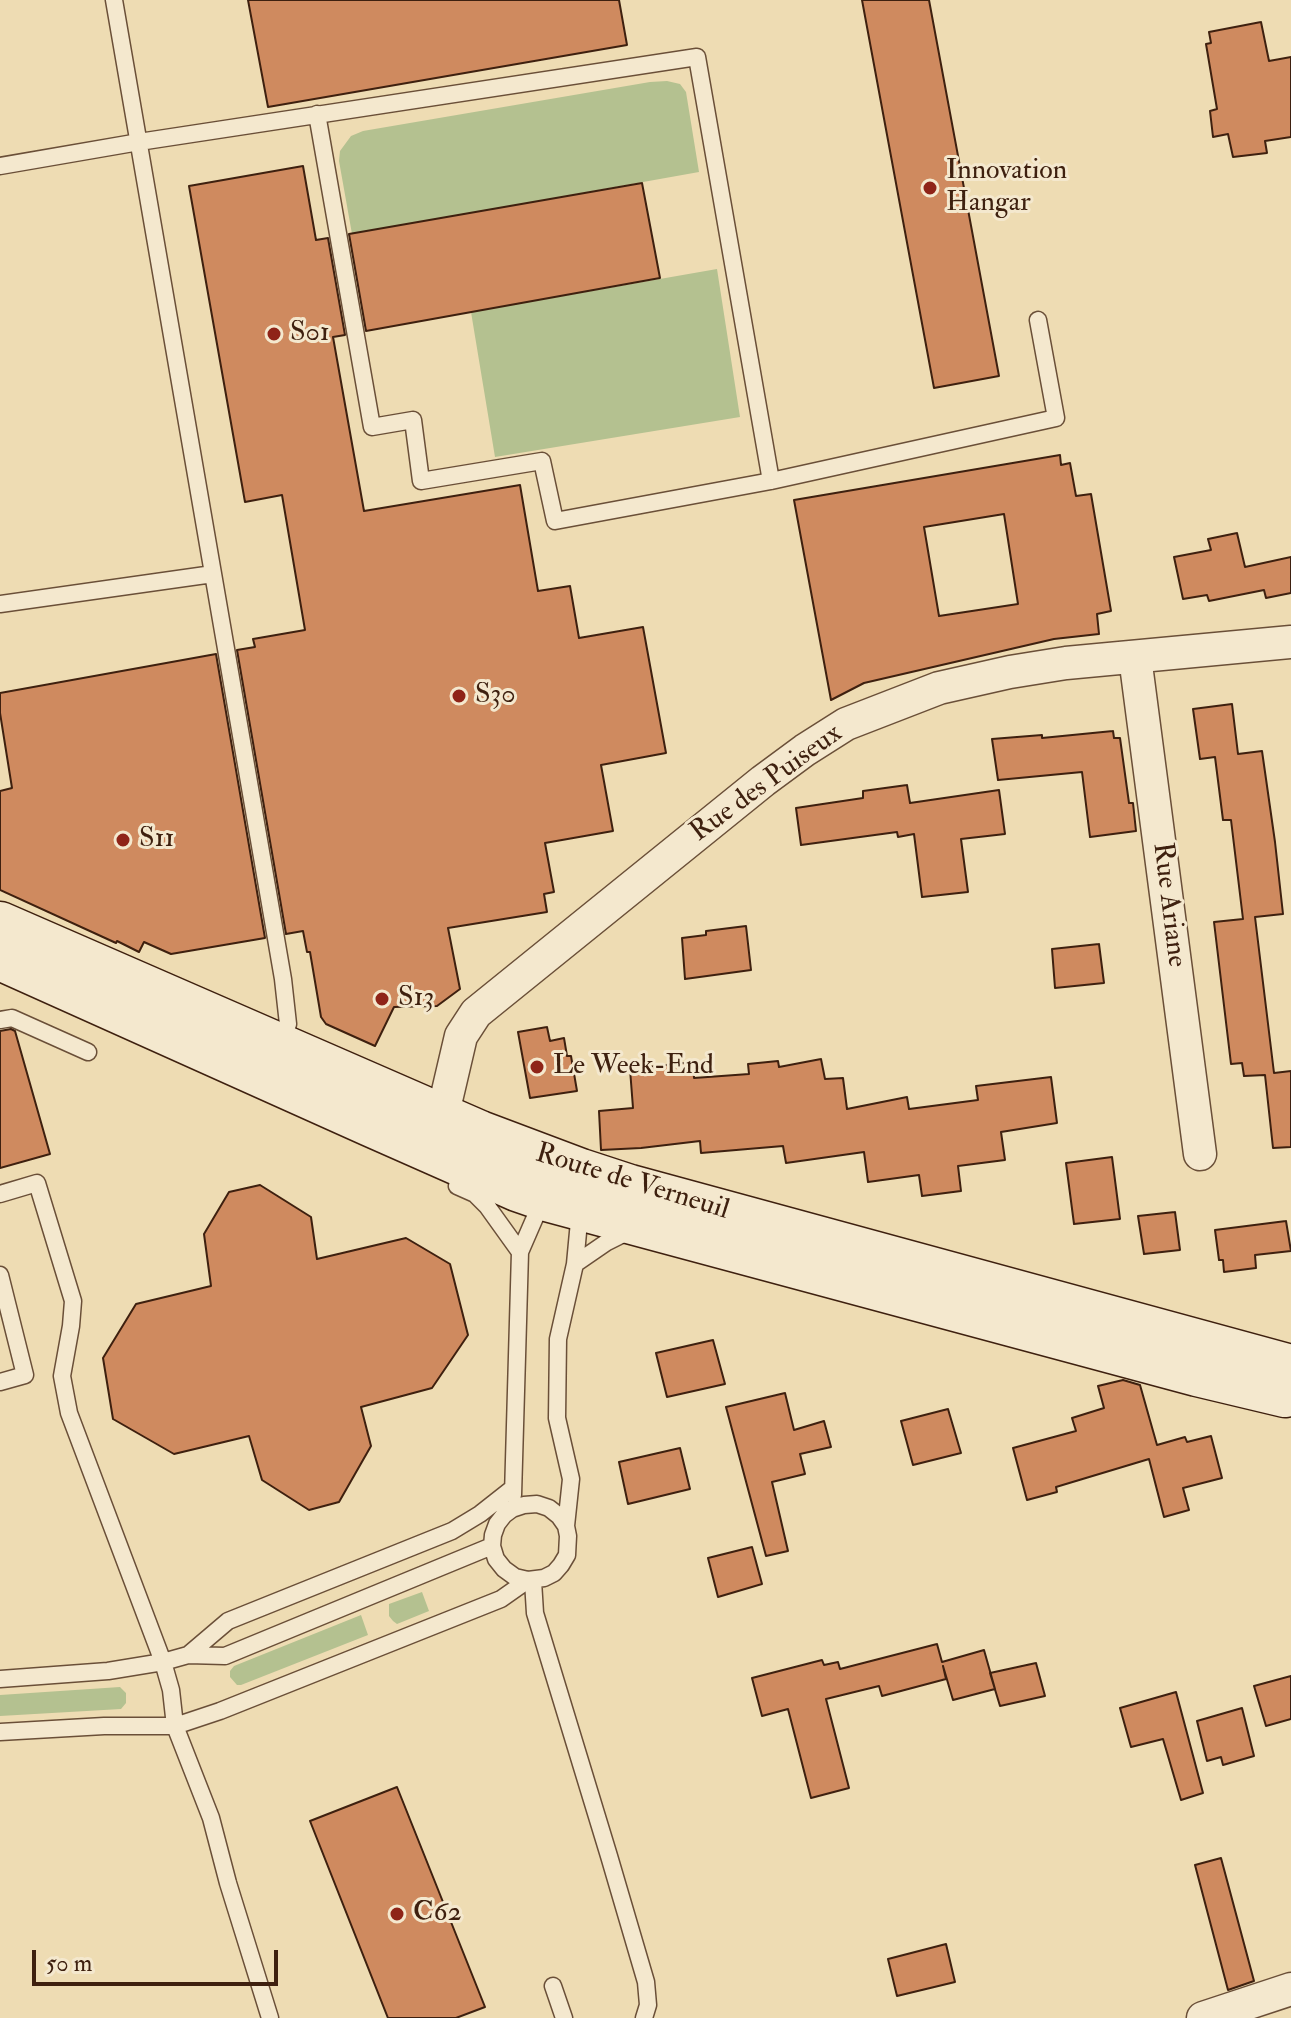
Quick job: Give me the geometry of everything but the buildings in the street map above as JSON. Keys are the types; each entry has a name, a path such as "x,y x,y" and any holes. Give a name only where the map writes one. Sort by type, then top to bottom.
{"main road":[{"name":"Route de Verneuil","path":"0,924 279,1068 350,1123 517,1189 569,1184 645,1191 1291,1367"},
{"name":"Route de Verneuil","path":"0,958 279,1068 441,1116 642,1225 1291,1397"}],"street":[{"name":"Rue des Puiseux","path":"441,1116 446,1107 461,1036 476,1013 763,781 846,724 939,688 1010,672 1066,663 1291,642"},
{"name":"Rue Ariane","path":"1135,657 1200,1154"},
{"path":"350,1123 424,1123 441,1116"},
{"path":"1203,2018 1291,1989"}],"lane":[{"path":"114,0 283,979 288,1024 279,1068"},
{"path":"0,166 697,57 771,481"},
{"path":"317,114 372,427 413,420 421,481 542,461 555,521 771,481 1056,418 1038,320"},
{"path":"0,604 213,574"},
{"path":"0,1020 12,1018 88,1052"},
{"path":"448,1182 475,1194 520,1252"},
{"path":"0,1194 37,1183 73,1301 62,1376 69,1413 163,1662 171,1690 175,1726 210,1816 270,2018"},
{"path":"512,1509 520,1252 569,1184"},
{"path":"566,1526 549,1508 537,1504 512,1509 497,1524 493,1535 496,1559 515,1577 530,1580 544,1578 561,1565 569,1546 566,1526 571,1479 557,1418 558,1339 575,1264 569,1184"},
{"path":"575,1264 607,1242 642,1225"},
{"path":"0,1275 25,1375 0,1382"},
{"path":"188,1655 228,1621 452,1531 513,1488"},
{"path":"0,1679 108,1671 188,1655 225,1656 492,1546"},
{"path":"0,1732 104,1726 175,1726 501,1599 530,1580"},
{"path":"530,1580 535,1613 646,1982 648,2005 644,2018"},
{"path":"553,1986 564,2018"}],"green space":[{"path":"667,81 680,84 686,92 699,172 352,234 339,161 340,151 351,136 363,131"},
{"path":"717,269 740,417 495,457 471,312"},
{"path":"422,1592 429,1611 397,1624 393,1621 389,1616 389,1604"},
{"path":"361,1615 368,1635 241,1685 230,1677 234,1666"},
{"path":"120,1687 126,1693 126,1703 121,1709 0,1716 0,1695"}],"place":[{"name":"Innovation Hangar","path":"930,188"},
{"name":"S01","path":"274,334"},
{"name":"S30","path":"459,696"},
{"name":"S11","path":"123,840"},
{"name":"S13","path":"382,999"},
{"name":"Le Week-End","path":"537,1067"},
{"name":"C62","path":"397,1914"}]}
